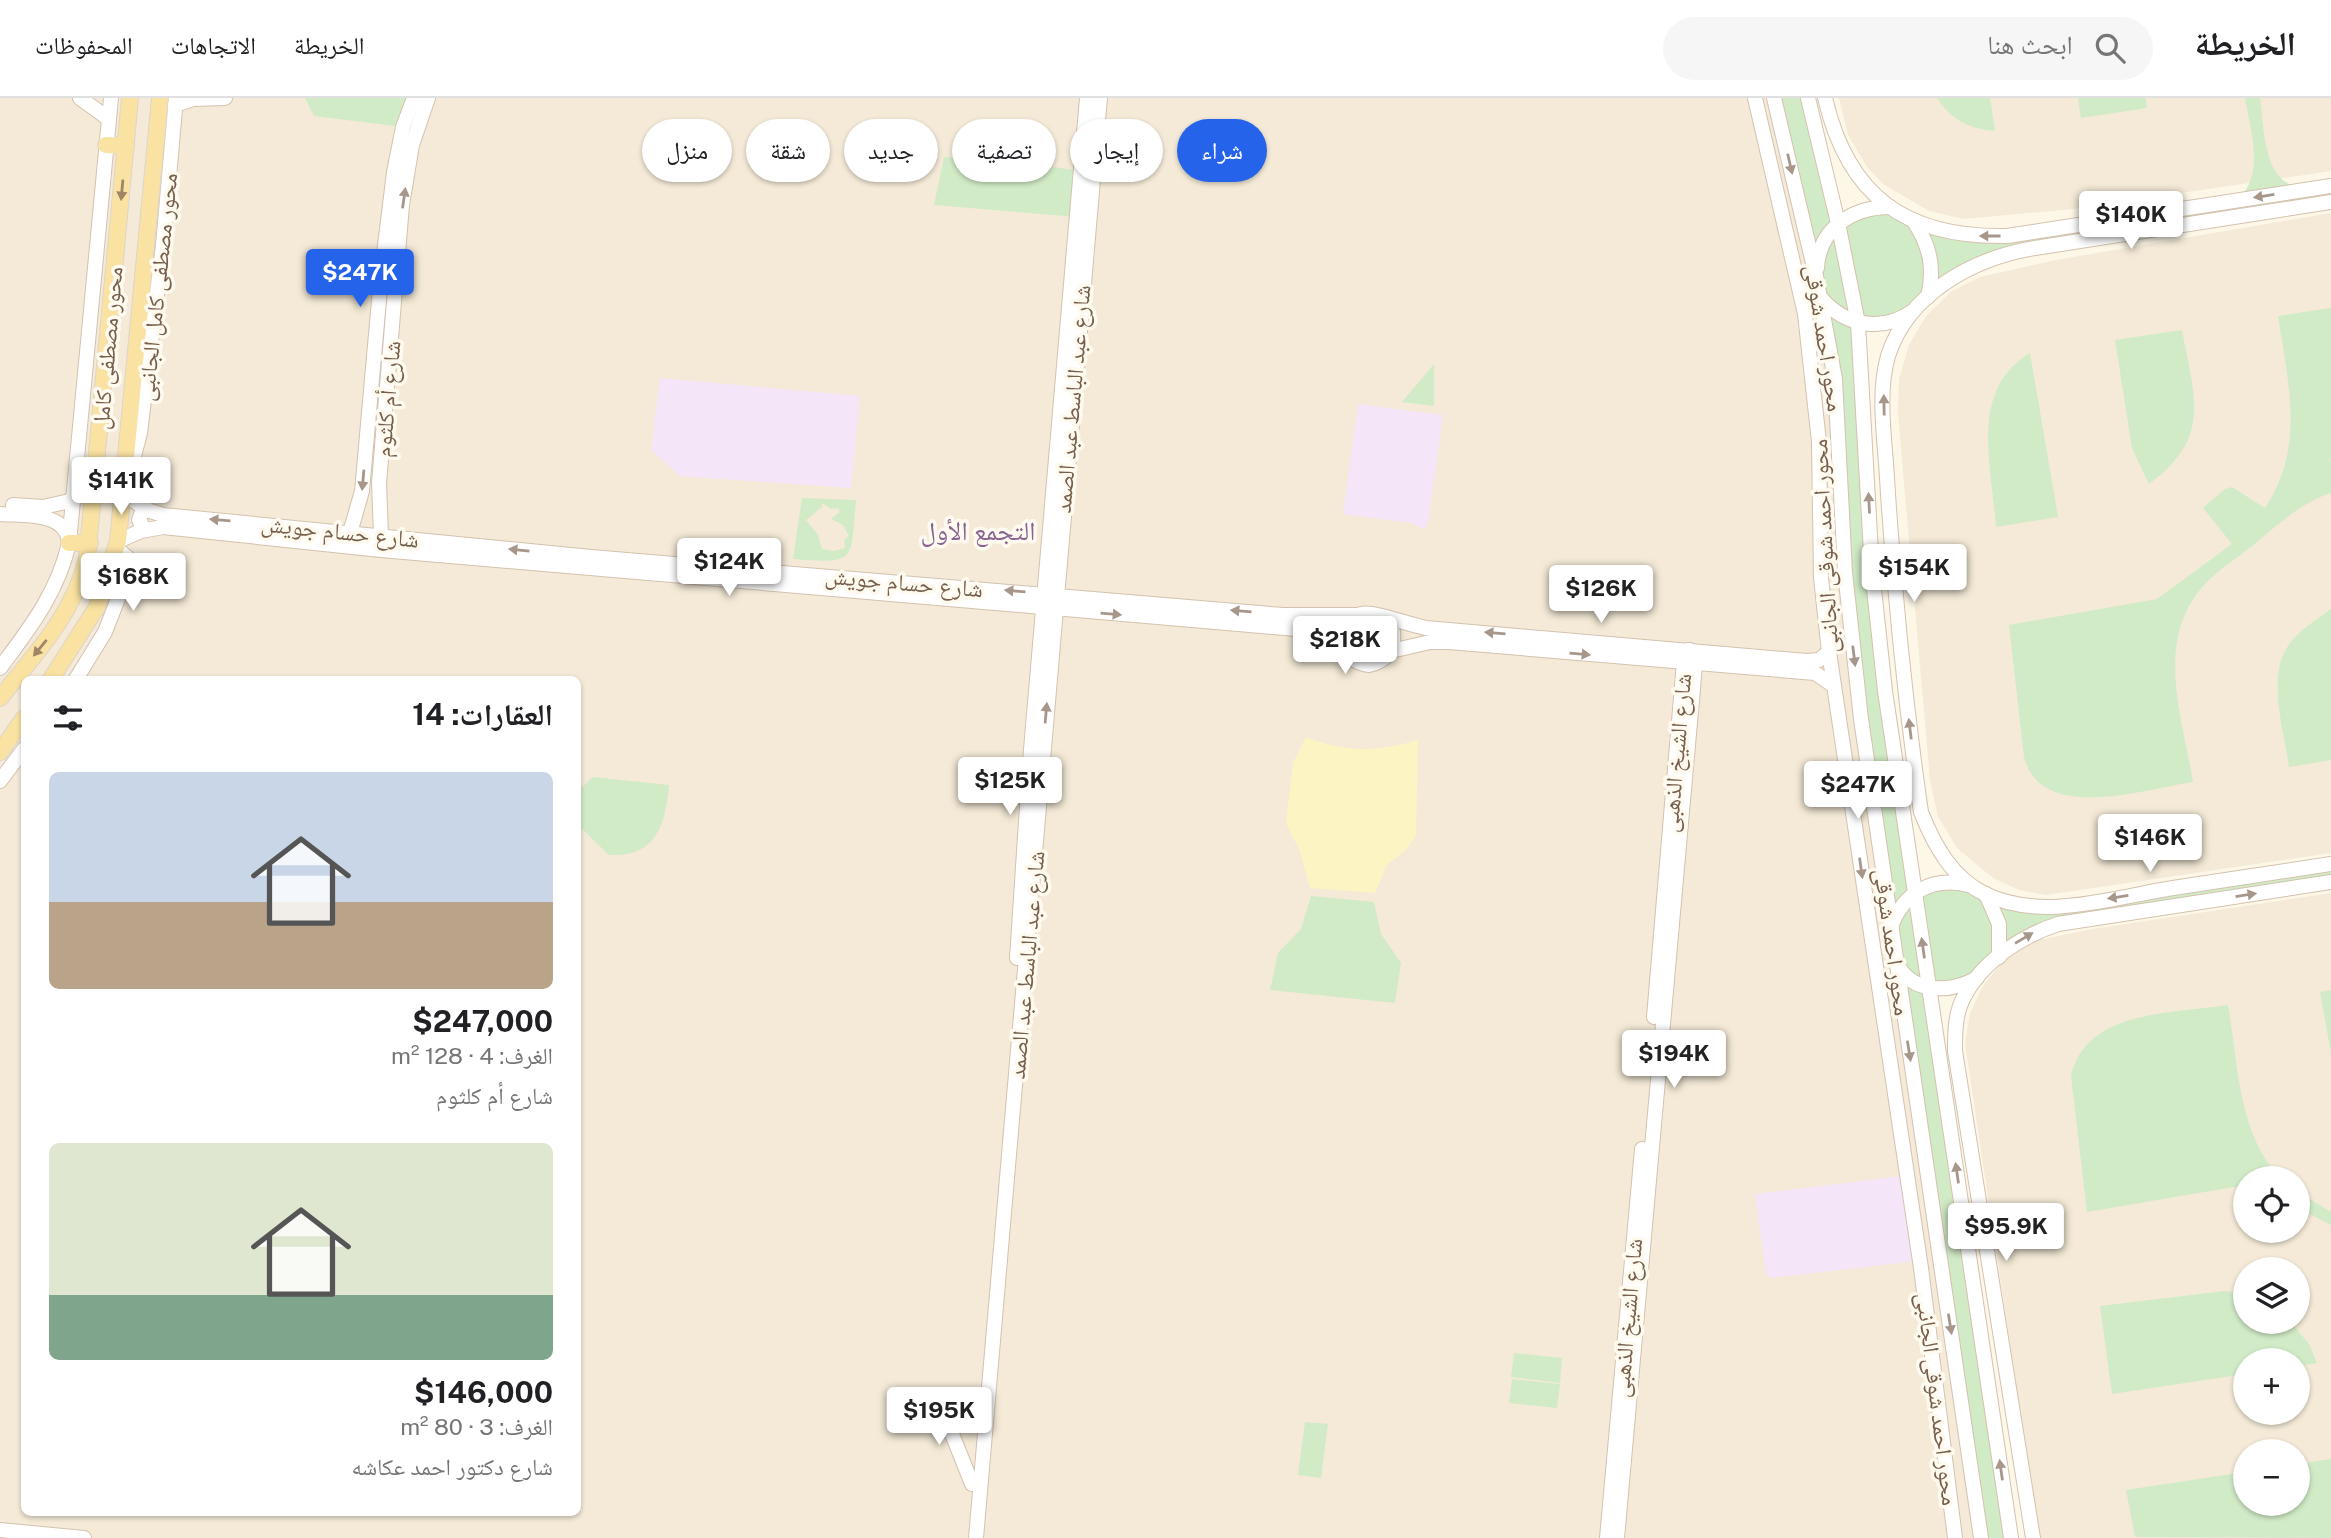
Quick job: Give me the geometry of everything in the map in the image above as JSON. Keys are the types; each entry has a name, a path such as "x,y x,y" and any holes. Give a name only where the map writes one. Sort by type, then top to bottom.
{"main road":[{"name":"محور مصطفى كامل","path":"0,698 71,606 83,575 90,543 130,98"},
{"name":"محور مصطفى كامل","path":"53,676 97,607 118,545 123,472 170,101"},
{"path":"106,145 126,146"},
{"path":"69,543 90,543"},
{"path":"0,752 6,739 21,722"}],"street":[{"path":"80,98 108,119"},
{"path":"0,668 59,581 69,543 111,98"},
{"path":"170,101 225,98"},
{"name":"شارع أم كلثوم","path":"350,533 362,491 393,184 403,127 414,98"},
{"name":"شارع أم كلثوم","path":"382,535 378,499 402,205 412,145 428,98"},
{"name":"شارع عبد الباسط عبد الصمد","path":"976,1538 1035,862 1049,601 1087,98"},
{"name":"شارع عبد الباسط عبد الصمد","path":"966,1538 1026,858 1030,761 1100,98"},
{"name":"محور احمد شوقى الجانبى","path":"1755,98 1805,314 1819,442 1821,578 1829,652 1921,1268 1955,1534"},
{"name":"محور احمد شوقى","path":"1774,98 1821,298 1835,379 1842,534 1850,620 1892,940 1981,1534"},
{"name":"محور احمد شوقى","path":"1808,98 1838,223 1858,323 1872,570 1882,669 2011,1538"},
{"path":"1825,98 1837,141 1848,163 1872,195 1913,220 1959,234 2007,236 2331,186"},
{"name":"محور مصطفى كامل الجانبى","path":"123,472 134,457 140,433 152,338 163,153"},
{"path":"2331,202 2035,248 1988,259 1956,275 1923,303 1907,321 1889,356 1884,395 1892,551 1921,812 1935,844 1969,884 1986,894 2031,906 2086,902 2331,864"},
{"path":"1816,276 1821,247 1838,223 1863,210 1890,208"},
{"path":"1821,298 1837,314 1858,323 1889,323 1923,303 1932,265 1929,249 1913,220"},
{"path":"2032,232 2035,248"},
{"path":"134,457 137,491 147,510 142,512 139,520 145,530"},
{"name":"شارع حسام جويش","path":"122,494 147,510 163,515 246,529 1049,601 1283,615 1358,615"},
{"path":"0,504 43,507 74,500"},
{"path":"0,514 53,520 65,528 69,543"},
{"name":"شارع حسام جويش","path":"118,545 145,530 163,527 382,535 492,553"},
{"path":"78,676 105,632 130,568 128,558 118,545"},
{"name":"شارع حسام جويش","path":"1049,601 1296,629 1342,645"},
{"path":"1381,617 1393,632 1391,650 1386,658 1369,665 1352,660 1342,645 1344,627 1358,615 1381,617 1426,628 1815,673 1834,685"},
{"path":"1826,624 1850,620"},
{"path":"1391,650 1449,642 1689,658 1814,661 1829,652"},
{"name":"شارع الشيخ الذهبى","path":"1607,1538 1689,658"},
{"name":"شارع الشيخ الذهبى","path":"1617,1538 1689,658"},
{"path":"0,781 21,752"},
{"path":"2033,1538 1955,1051 1958,1013 1964,996 1999,957 2037,931 2089,919 2331,882"},
{"path":"1892,940 1891,928 1896,914 1915,892 1933,883 1969,884"},
{"path":"1986,894 1999,924 1999,957"},
{"path":"2086,902 2089,919"},
{"path":"1895,959 1907,976 1929,988 1947,989 1977,980"},
{"path":"920,1398 952,1434 972,1483"},
{"path":"0,1530 84,1538"},
{"path":"1955,1534 1981,1534"}],"shaded area":[{"name":"التجمع الأول","path":"0,98 1792,98 2002,1538 0,1538"},
{"path":"1839,98 2331,98 2331,171 2073,209 1964,219 1929,211 1883,184 1867,167 1848,135"},
{"path":"2331,213 2331,853 2046,895 2019,890 1993,878 1958,849 1938,817 1930,780 1898,414 1899,379 1909,345 1926,316 1952,291 1980,277 2056,260"},
{"path":"660,378 860,396 851,488 680,476 651,450"},
{"path":"1358,404 1443,415 1428,523 1424,529 1411,523 1343,514"},
{"path":"2331,893 2331,1538 2039,1538 1965,1044 1970,1013 1984,984 2004,960 2030,942 2092,929"},
{"path":"1903,1176 1916,1261 1772,1278 1766,1274 1755,1194"}],"green space":[{"path":"305,98 414,98 403,127 314,116"},
{"path":"1775,98 1808,98 1838,223 1876,207 1983,236 2244,193 2250,182 2254,159 2245,98 2260,98 2267,149 2277,173 2286,182 2297,187 2331,186 2331,202 1988,259 1918,308 1858,323 1870,526 1915,891 1933,883 2031,906 2331,865 2331,882 2037,931 1979,976 1929,988 2011,1538 1981,1538 1861,719 1839,426"},
{"path":"1937,98 1990,98 1995,131 1962,122"},
{"path":"2078,98 2146,98 2147,108 2081,118"},
{"path":"944,157 952,157 952,182 1056,182 1056,167 1070,169 1070,182 1080,182 1077,217 934,205"},
{"path":"2331,308 2331,459 2327,458 2331,460 2331,493 2289,516 2222,568 2206,583 2190,605 2180,628 2176,653 2178,705 2193,782 2097,797 2072,796 2051,790 2034,778 2024,757 2009,625 2157,599 2232,544 2203,508 2225,489 2232,487 2265,508 2278,485 2286,462 2291,414 2278,316"},
{"path":"2182,330 2194,396 2191,432 2183,450 2169,467 2149,484 2132,448 2115,340"},
{"path":"2030,353 2058,517 1996,527 1989,455 1991,408 1998,387 2011,369"},
{"path":"1434,364 1434,406 1402,402"},
{"path":"802,498 856,500 853,536 847,555 829,561 793,559","holes":["822,503 831,509 838,508 840,512 831,519 843,525 849,536 844,540 845,548 834,551 822,549 818,535 806,520 822,507"]},
{"path":"2331,609 2331,760 2289,767 2279,707 2278,676 2281,662 2295,637"},
{"path":"1358,615 1388,623 1386,658 1352,660 1344,627"},
{"path":"593,777 669,785 665,813 656,836 638,851 609,855 581,828 581,788"},
{"path":"1311,896 1374,902 1381,934 1401,963 1395,1003 1270,990 1278,953 1301,929"},
{"path":"2331,990 2331,1053 2320,992"},
{"path":"2228,1005 2242,1097 2256,1141 2271,1166 2233,1166 2233,1187 2087,1212 2071,1076 2080,1054 2094,1038 2113,1026 2158,1014"},
{"path":"2310,1199 2331,1212 2331,1225 2310,1214"},
{"path":"2225,1291 2233,1293 2233,1334 2301,1334 2309,1344 2317,1363 2310,1364 2310,1348 2233,1348 2233,1376 2112,1394 2100,1306"},
{"path":"1514,1353 1562,1358 1560,1383 1511,1377"},
{"path":"1512,1379 1560,1384 1557,1408 1509,1403"},
{"path":"1305,1422 1328,1424 1321,1478 1298,1475"},
{"path":"2331,1459 2331,1538 2135,1537 2126,1490 2233,1474 2233,1516 2310,1516 2310,1462"}],"sand":[{"path":"1306,737 1334,746 1362,749 1389,747 1418,740 1416,835 1407,849 1387,865 1375,893 1310,888 1300,851 1286,823 1293,763"}],"district":[{"name":"التجمع الأول","path":"978,530"}]}
